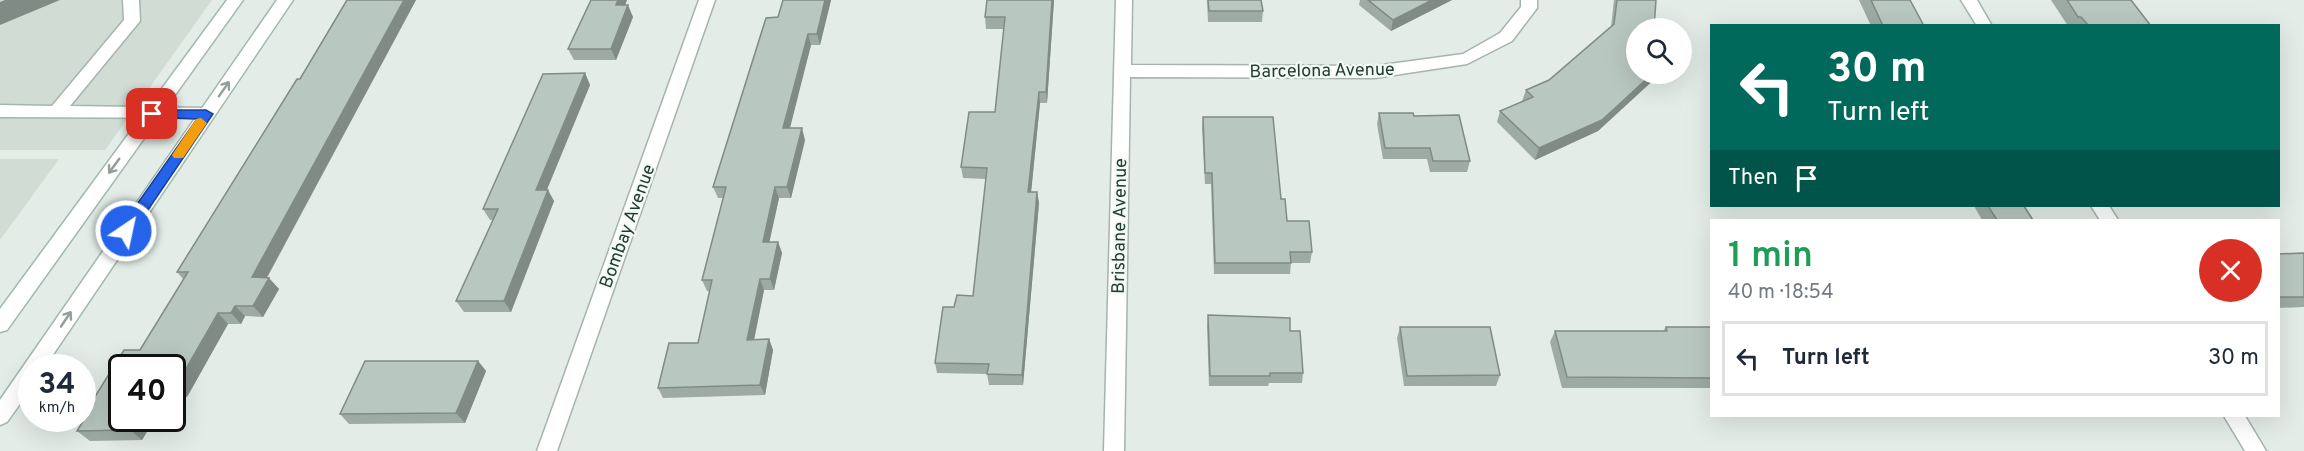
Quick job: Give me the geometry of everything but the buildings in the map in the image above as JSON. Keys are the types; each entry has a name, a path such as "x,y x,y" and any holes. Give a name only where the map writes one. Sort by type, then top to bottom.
{"street":[{"path":"56,112 132,21 130,0"},
{"path":"0,324 235,0"},
{"path":"42,354 285,0"},
{"name":"Bombay Avenue","path":"547,451 707,0"},
{"name":"Brisbane Avenue","path":"1114,451 1124,0"},
{"name":"Barcelona Avenue","path":"1123,71 1375,72 1467,59 1506,37 1529,8 1529,0"},
{"path":"1969,0 1984,24"},
{"path":"0,111 206,114"},
{"path":"0,416 18,390"},
{"path":"2235,417 2256,451"}],"shaded area":[{"path":"0,0 212,0 105,150 0,150"},
{"path":"0,159 59,159 0,240"}],"slow traffic":[{"path":"179,155 201,123"}],"route":[{"path":"126,231 206,114 152,114"}]}
